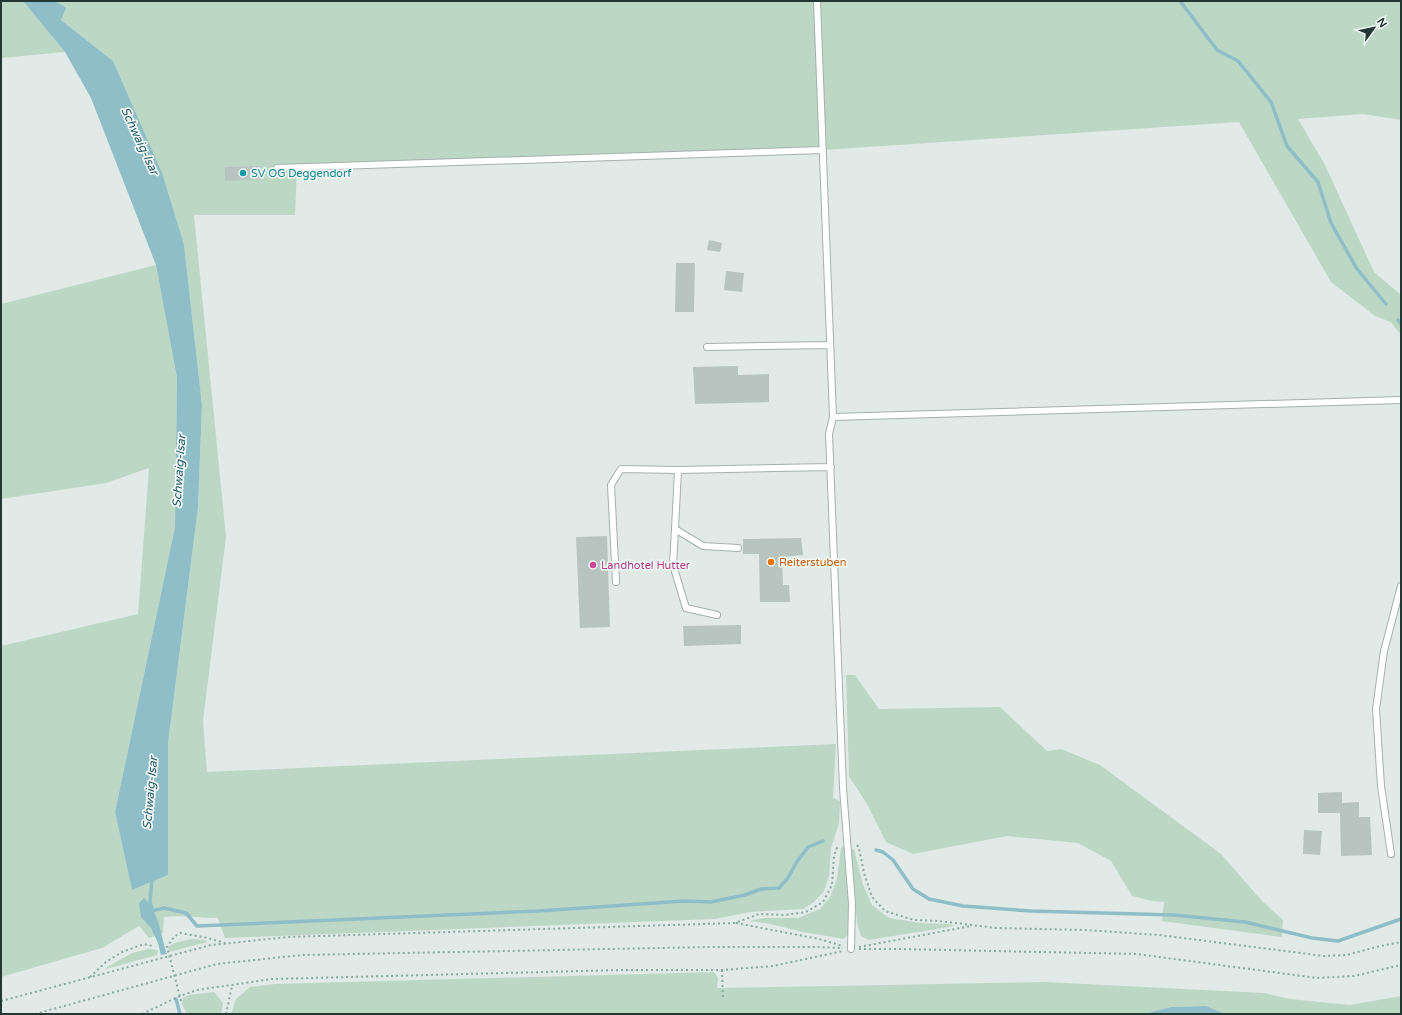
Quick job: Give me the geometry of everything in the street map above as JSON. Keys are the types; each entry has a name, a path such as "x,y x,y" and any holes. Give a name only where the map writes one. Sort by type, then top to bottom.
{"lane":[{"path":"818,1 833,416 829,434 845,827 852,904 851,949"},
{"path":"277,168 823,150"},
{"path":"707,347 830,345"},
{"path":"833,416 1401,400"},
{"path":"616,582 611,485 621,469 678,470 831,467"},
{"path":"678,470 673,565 686,608 717,615"},
{"path":"675,529 703,546 738,548"},
{"path":"1391,854 1381,786 1376,709 1384,651 1401,586"}],"path":[{"path":"1,1001 211,945 288,937 735,923 759,914 785,916 806,912 823,902 832,885 834,856 845,827"},
{"path":"856,843 859,848 864,873 872,897 885,911 914,920 939,921 996,928 1086,930 1159,935 1324,956 1346,955 1401,942"},
{"path":"181,1001 167,947 174,937 180,933 208,938 226,944"},
{"path":"89,978 106,962 122,952 144,944 152,946"},
{"path":"35,1014 217,964 302,955 711,947 815,947 851,949 898,948 1137,954 1317,978 1354,976 1401,965"},
{"path":"142,1014 196,990 272,979 621,970 722,970 773,966 851,949"},
{"path":"722,970 723,1000"},
{"path":"226,1014 232,985"}],"green space":[{"path":"1,1 24,2 65,52 1,58"},
{"path":"56,1 1401,1 1401,120 1363,114 1298,119 1325,165 1374,272 1401,295 1401,335 1391,322 1375,316 1331,282 1239,122 823,150 297,168 295,215 194,215 226,537 203,721 207,772 836,744 833,798 840,801 839,823 831,848 829,876 824,891 814,902 803,909 750,912 715,919 225,938 217,916 217,918 177,916 164,917 163,933 149,938 139,926 102,948 1,977 1,646 138,614 149,468 106,483 1,499 1,304 156,265 177,378 175,527 115,812 132,890 168,875 168,743 198,508 202,405 184,245 113,61 61,20 65,8"},
{"path":"846,675 855,675 879,709 1000,707 1047,751 1061,749 1100,765 1221,854 1262,901 1283,920 1282,937 1162,921 1164,902 1152,901 1132,896 1111,861 1078,843 1007,836 913,854 886,842 867,804 849,776"},
{"path":"844,846 850,920 848,934 844,939 749,921 763,918 798,918 820,909 830,897 837,879 841,848"},
{"path":"851,849 854,849 863,885 872,905 889,918 921,923 950,924 954,926 869,940 861,936 857,923"},
{"path":"192,939 205,940 207,942 169,952 168,947 174,943"},
{"path":"149,949 158,950 157,955 106,969 132,953"},
{"path":"714,972 718,978 717,988 1045,982 1264,993 1290,999 1350,1005 1401,996 1401,1014 1225,1014 1206,1006 1171,1007 1144,1014 231,1014 236,999 250,987 275,984"},
{"path":"214,992 223,1003 221,1014 187,1014 182,1004 183,998 189,995"}],"water":[{"path":"23,1 56,1 66,8 61,20 113,61 162,173 184,245 202,405 198,508 168,743 168,875 132,890 115,812 175,527 177,378 156,265 91,98 65,52"},
{"path":"144,898 149,904 159,924 167,954 161,955 158,943 151,928 141,917 139,903"},
{"path":"1206,1006 1225,1014 1144,1014 1171,1007"}],"building":[{"name":"SV OG Deggendorf","path":"261,166 262,179 225,181 225,167"},
{"path":"709,240 722,243 720,252 707,250"},
{"path":"676,263 695,263 694,312 675,312"},
{"path":"726,271 744,273 742,292 724,290"},
{"path":"738,366 738,375 769,374 769,402 695,404 693,367"},
{"path":"607,536 610,627 580,628 576,537"},
{"path":"801,538 803,555 782,557 783,585 789,585 790,602 760,602 759,554 743,554 743,539"},
{"path":"741,625 741,644 684,646 683,626"},
{"path":"1342,792 1342,803 1359,802 1359,817 1370,817 1372,855 1341,856 1340,813 1318,813 1318,793"},
{"path":"1304,830 1322,831 1320,855 1303,854"}],"waterway":[{"path":"1180,1 1217,50 1238,61 1271,102 1287,146 1318,182 1331,223 1357,269 1386,304"},
{"path":"1398,320 1401,324"},
{"path":"152,911 164,908 186,913 197,926 539,911 684,901 711,902 745,895 761,889 779,888 788,878 796,863 808,847 823,841"},
{"path":"876,850 883,852 893,860 913,889 929,899 963,906 1031,911 1174,915 1245,922 1312,938 1338,941 1401,919"},
{"name":"Schwaig-Isar","path":"152,878 150,902 152,910"},
{"name":"Schwaig-Isar","path":"176,999 180,1014"}],"place":[{"name":"SV OG Deggendorf","path":"243,173"},
{"name":"Reiterstuben","path":"771,562"},
{"name":"Landhotel Hutter","path":"593,565"}]}
